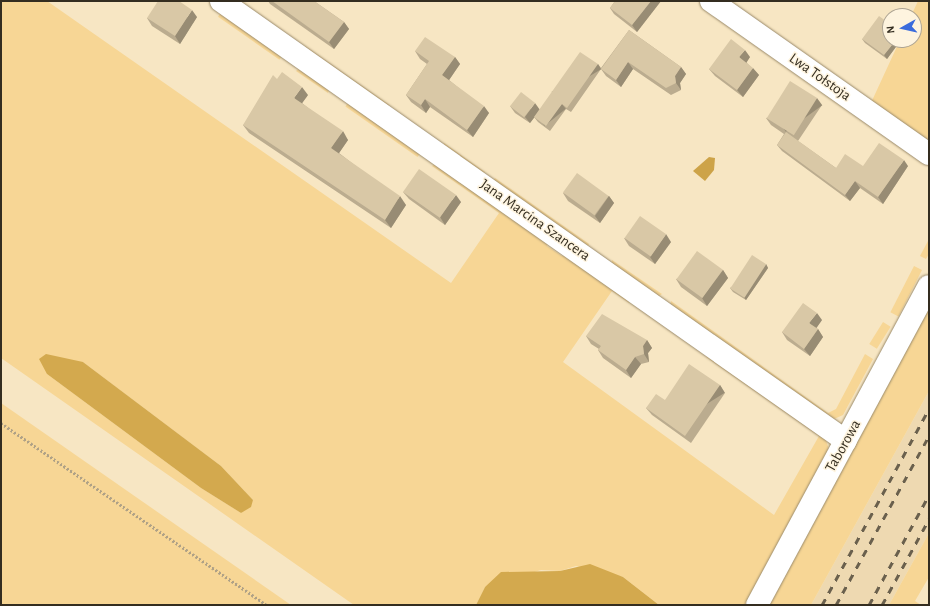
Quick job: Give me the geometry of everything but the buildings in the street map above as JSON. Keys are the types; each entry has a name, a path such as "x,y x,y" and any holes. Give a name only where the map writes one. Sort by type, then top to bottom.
{"street":[{"name":"Jana Marcina Szancera","path":"222,1 846,441"},
{"name":"Lwa Tołstoja","path":"711,1 929,154"},
{"name":"Taborowa","path":"757,605 929,286"}],"path":[{"path":"1,423 267,605"}],"shaded area":[{"path":"1,1 47,1 451,283 499,213 432,166 439,162 549,238 547,246 562,256 568,253 631,297 629,303 612,291 563,362 774,515 819,436 706,357 714,355 825,438 830,452 750,605 659,605 623,577 576,566 560,571 541,570 485,587 476,605 354,605 1,358","holes":["83,362 221,466 253,500 241,513 201,488 47,374"]},
{"path":"918,1 929,1 929,147 870,105 896,48 922,48 922,8 915,8"},
{"path":"222,11 283,54 279,60 218,17"},
{"path":"305,46 389,105 386,110 302,51"},
{"path":"302,66 330,86 328,93 296,71"},
{"path":"350,100 422,150 417,157 345,107"},
{"path":"444,143 485,172 481,175 443,149"},
{"path":"709,157 715,158 714,170 705,181 693,171"},
{"path":"495,178 589,244 586,249 492,183"},
{"path":"929,239 929,254 926,259 920,256"},
{"path":"612,260 662,294 656,298 611,266"},
{"path":"914,266 922,270 898,316 890,312"},
{"path":"929,300 929,391 811,605 764,605"},
{"path":"671,301 828,413 836,409 865,354 873,359 843,415 834,419 670,307"},
{"path":"883,322 891,327 877,349 869,344"},
{"path":"46,354 83,362 221,466 253,500 251,507 241,513 201,488 47,374 39,359"},
{"path":"929,391 929,533 889,605 811,605"},
{"path":"1,403 291,605 1,605"},
{"path":"929,533 929,577 915,601 921,605 889,605"},
{"path":"590,564 623,577 659,605 476,605 485,587 501,572 560,571"}],"railway":[{"path":"822,605 929,409"},
{"path":"836,605 929,436"},
{"path":"869,605 929,495"},
{"path":"882,605 929,519"}]}
